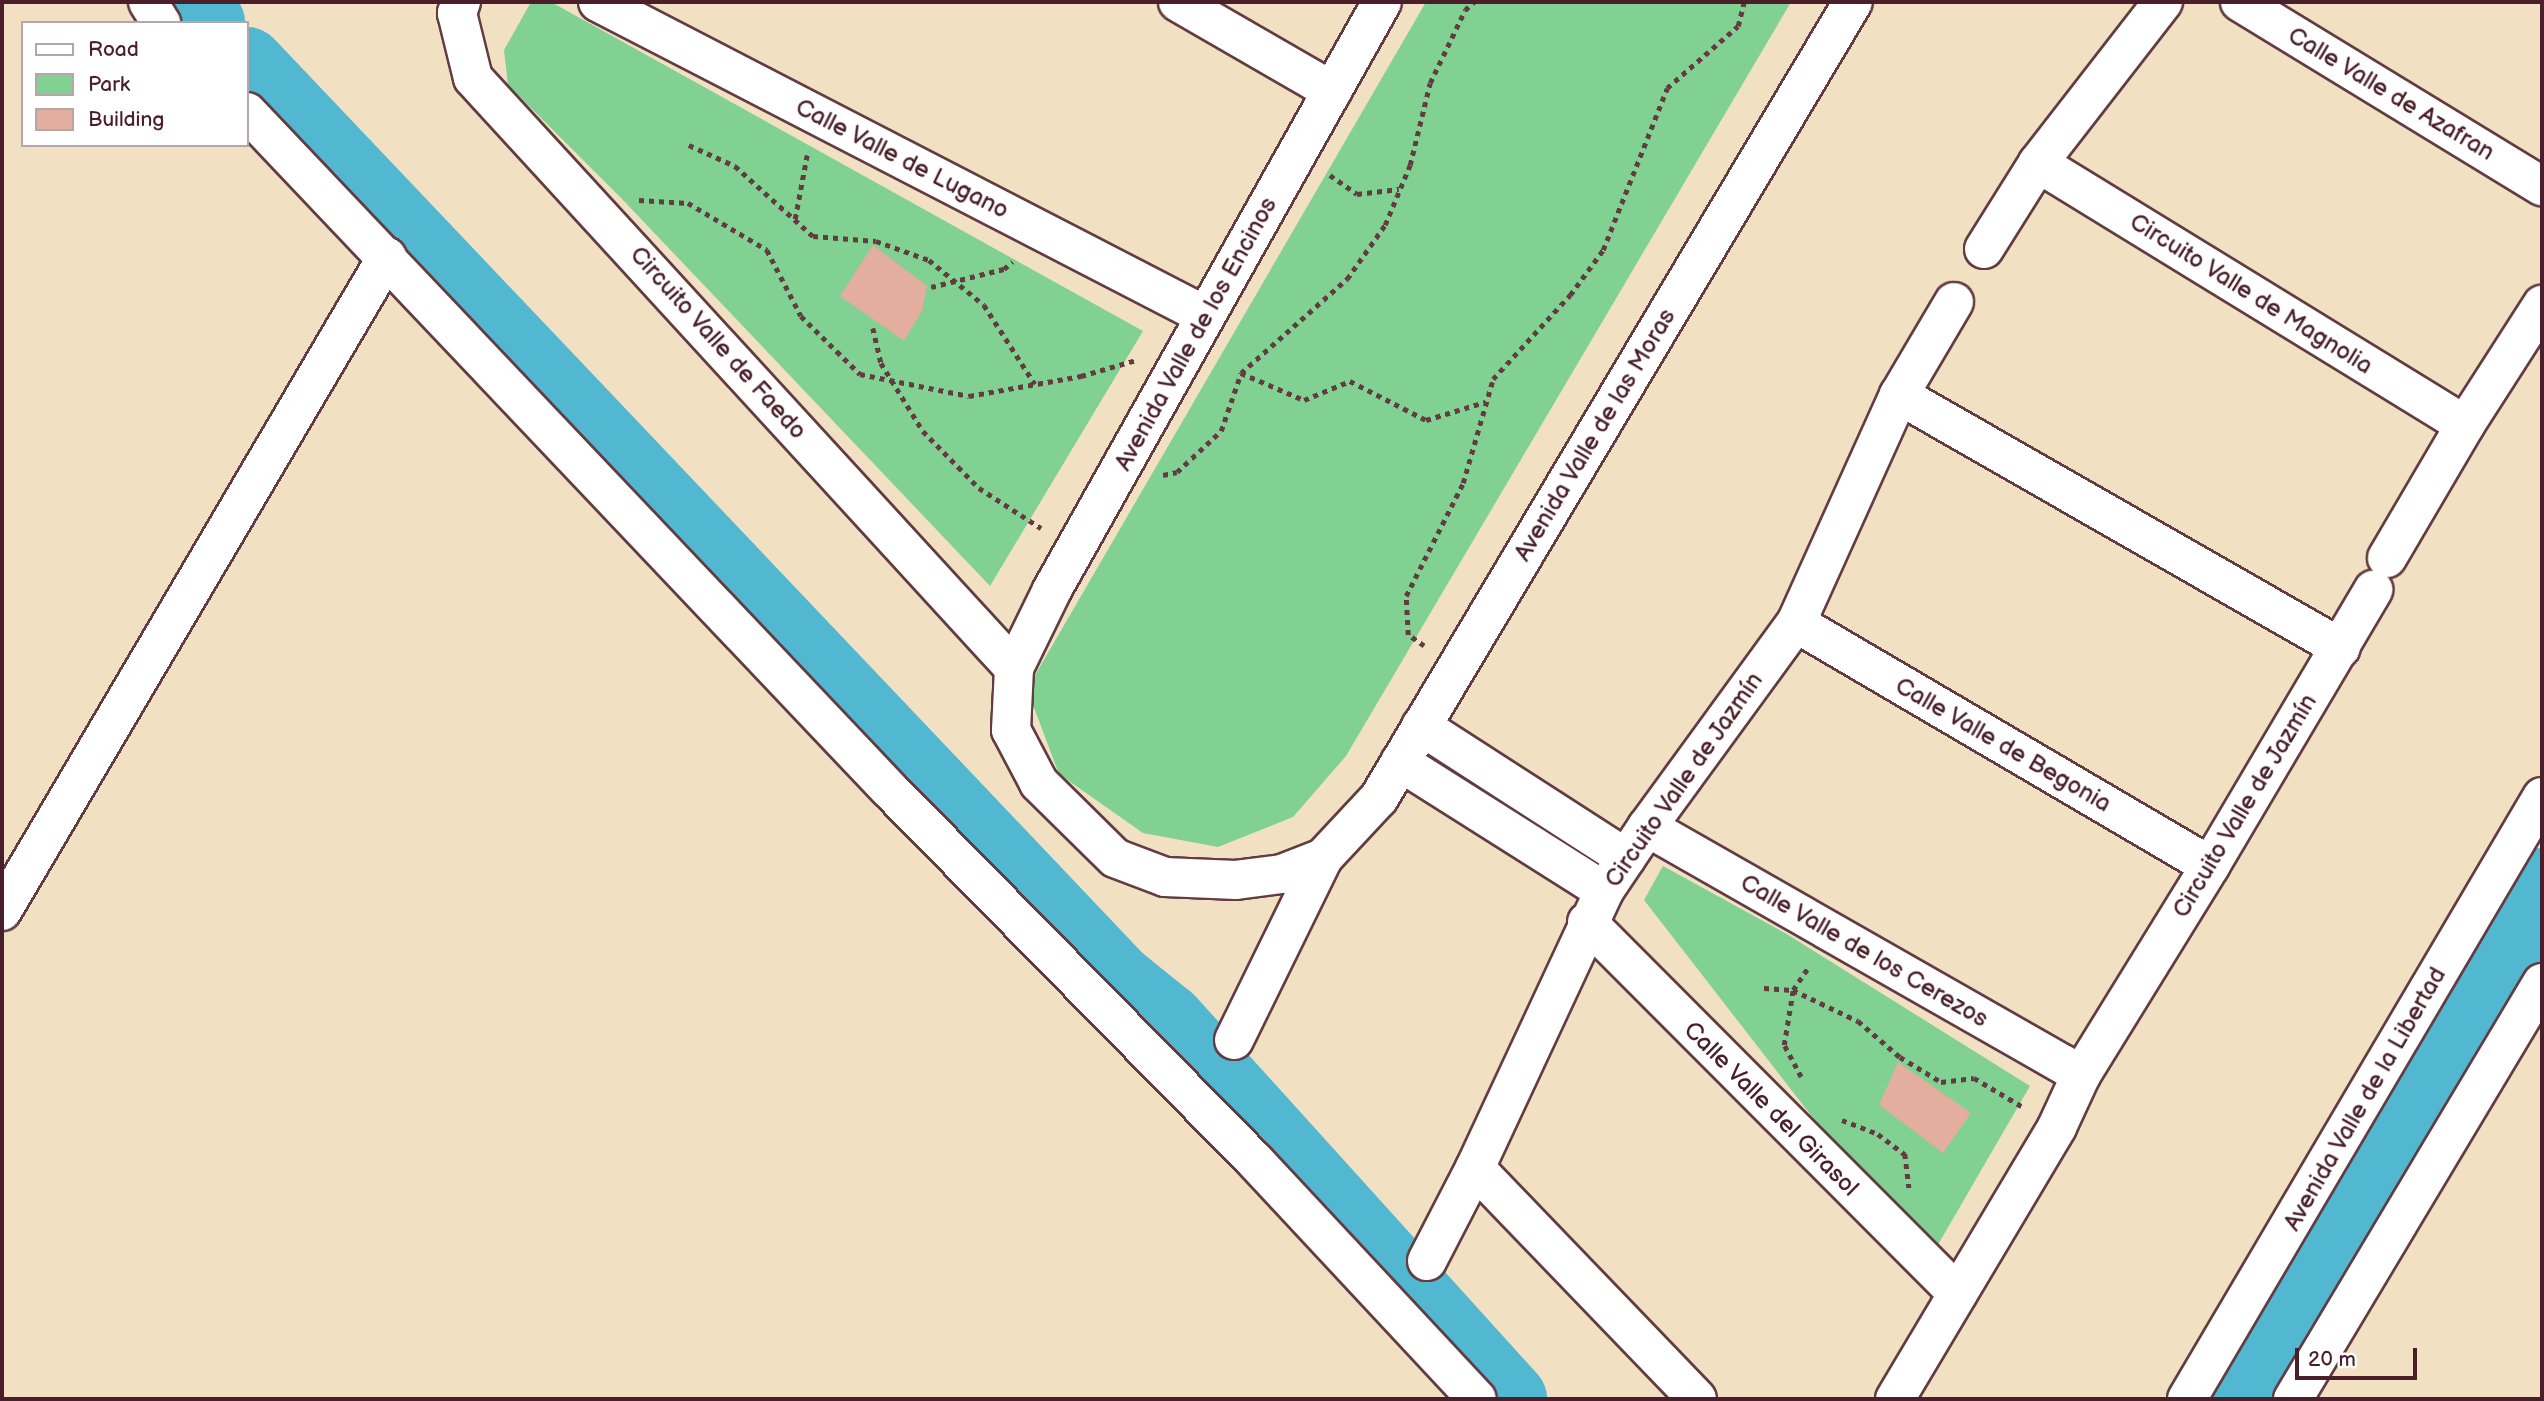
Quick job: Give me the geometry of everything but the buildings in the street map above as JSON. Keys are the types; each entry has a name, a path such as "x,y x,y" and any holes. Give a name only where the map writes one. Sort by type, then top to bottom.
{"street":[{"path":"148,2 160,21"},
{"name":"Circuito Valle de Faedo","path":"461,2 457,13 473,78 599,212 1014,668"},
{"name":"Calle Valle de Lugano","path":"598,2 1044,233 1198,330"},
{"path":"1178,2 1332,91"},
{"name":"Avenida Valle de los Encinos","path":"1014,668 1109,488 1382,2"},
{"name":"Avenida Valle de las Moras","path":"1234,1040 1323,858 1379,798 1853,2"},
{"path":"1984,249 2038,163 2163,2"},
{"name":"Calle Valle de Azafran","path":"2240,2 2542,186"},
{"path":"248,113 890,790 1255,1161 1477,1399"},
{"name":"Circuito Valle de Magnolia","path":"2038,163 2465,425"},
{"path":"2,911 387,257"},
{"name":"Circuito Valle de Jazmín","path":"1427,1261 1475,1168 1595,907 1636,842 1796,623 1899,395 1954,302"},
{"name":"Circuito Valle de Jazmín","path":"1895,1399 2057,1128 2081,1075 2341,648 2465,425 2542,305"},
{"path":"1899,395 2341,648"},
{"name":"Calle Valle de Begonia","path":"1796,623 2210,866"},
{"name":"Avenida Valle de las Moras","path":"1014,668 1011,730 1039,783 1115,858 1165,877 1236,880 1282,874 1323,858"},
{"name":"Calle Valle de los Cerezos","path":"1422,726 1636,842 1831,932 2081,1075"},
{"name":"Calle Valle del Girasol","path":"1400,762 1595,907 1889,1228 1958,1294"},
{"name":"Avenida Valle de la Libertad","path":"2187,1399 2542,797"},
{"path":"2293,1399 2542,983"},
{"path":"1475,1168 1697,1399"}],"path":[{"path":"1109,488 1177,472 1221,431 1241,373 1348,279 1385,225 1410,165 1430,83 1465,10 1474,2"},
{"path":"1457,668 1408,635 1406,596 1463,483 1493,379 1570,295 1603,250 1667,88 1738,26 1744,2"},
{"path":"689,145 735,166 813,236 876,241 929,260 984,305 1035,384"},
{"path":"1299,150 1357,194 1400,189"},
{"path":"795,219 808,152"},
{"path":"599,212 622,199 688,203 768,250 801,316 860,374 969,396 1081,376 1198,330"},
{"path":"931,287 1004,269 1044,233"},
{"path":"873,328 881,363 923,431 979,488 1075,550"},
{"path":"1241,373 1304,400 1350,381 1426,419 1486,402"},
{"path":"1806,1087 1784,1045 1793,990 1831,932"},
{"path":"1764,988 1793,990 1858,1021 1900,1057 1941,1082 1974,1078 2057,1128"},
{"path":"1840,1119 1878,1134 1905,1154 1910,1196 1889,1228"}],"green space":[{"path":"531,2 551,2 1143,331 990,586 622,199 508,85 504,50"},
{"path":"1426,2 1791,2 1346,756 1293,817 1218,847 1143,833 1059,774 1027,689"},
{"path":"1663,866 1785,933 2030,1086 1932,1255 1876,1199 1644,900"}],"waterway":[{"path":"188,2 206,21"},
{"path":"248,65 1118,981 1168,1021 1510,1399"},
{"path":"2242,1399 2542,885"}]}
